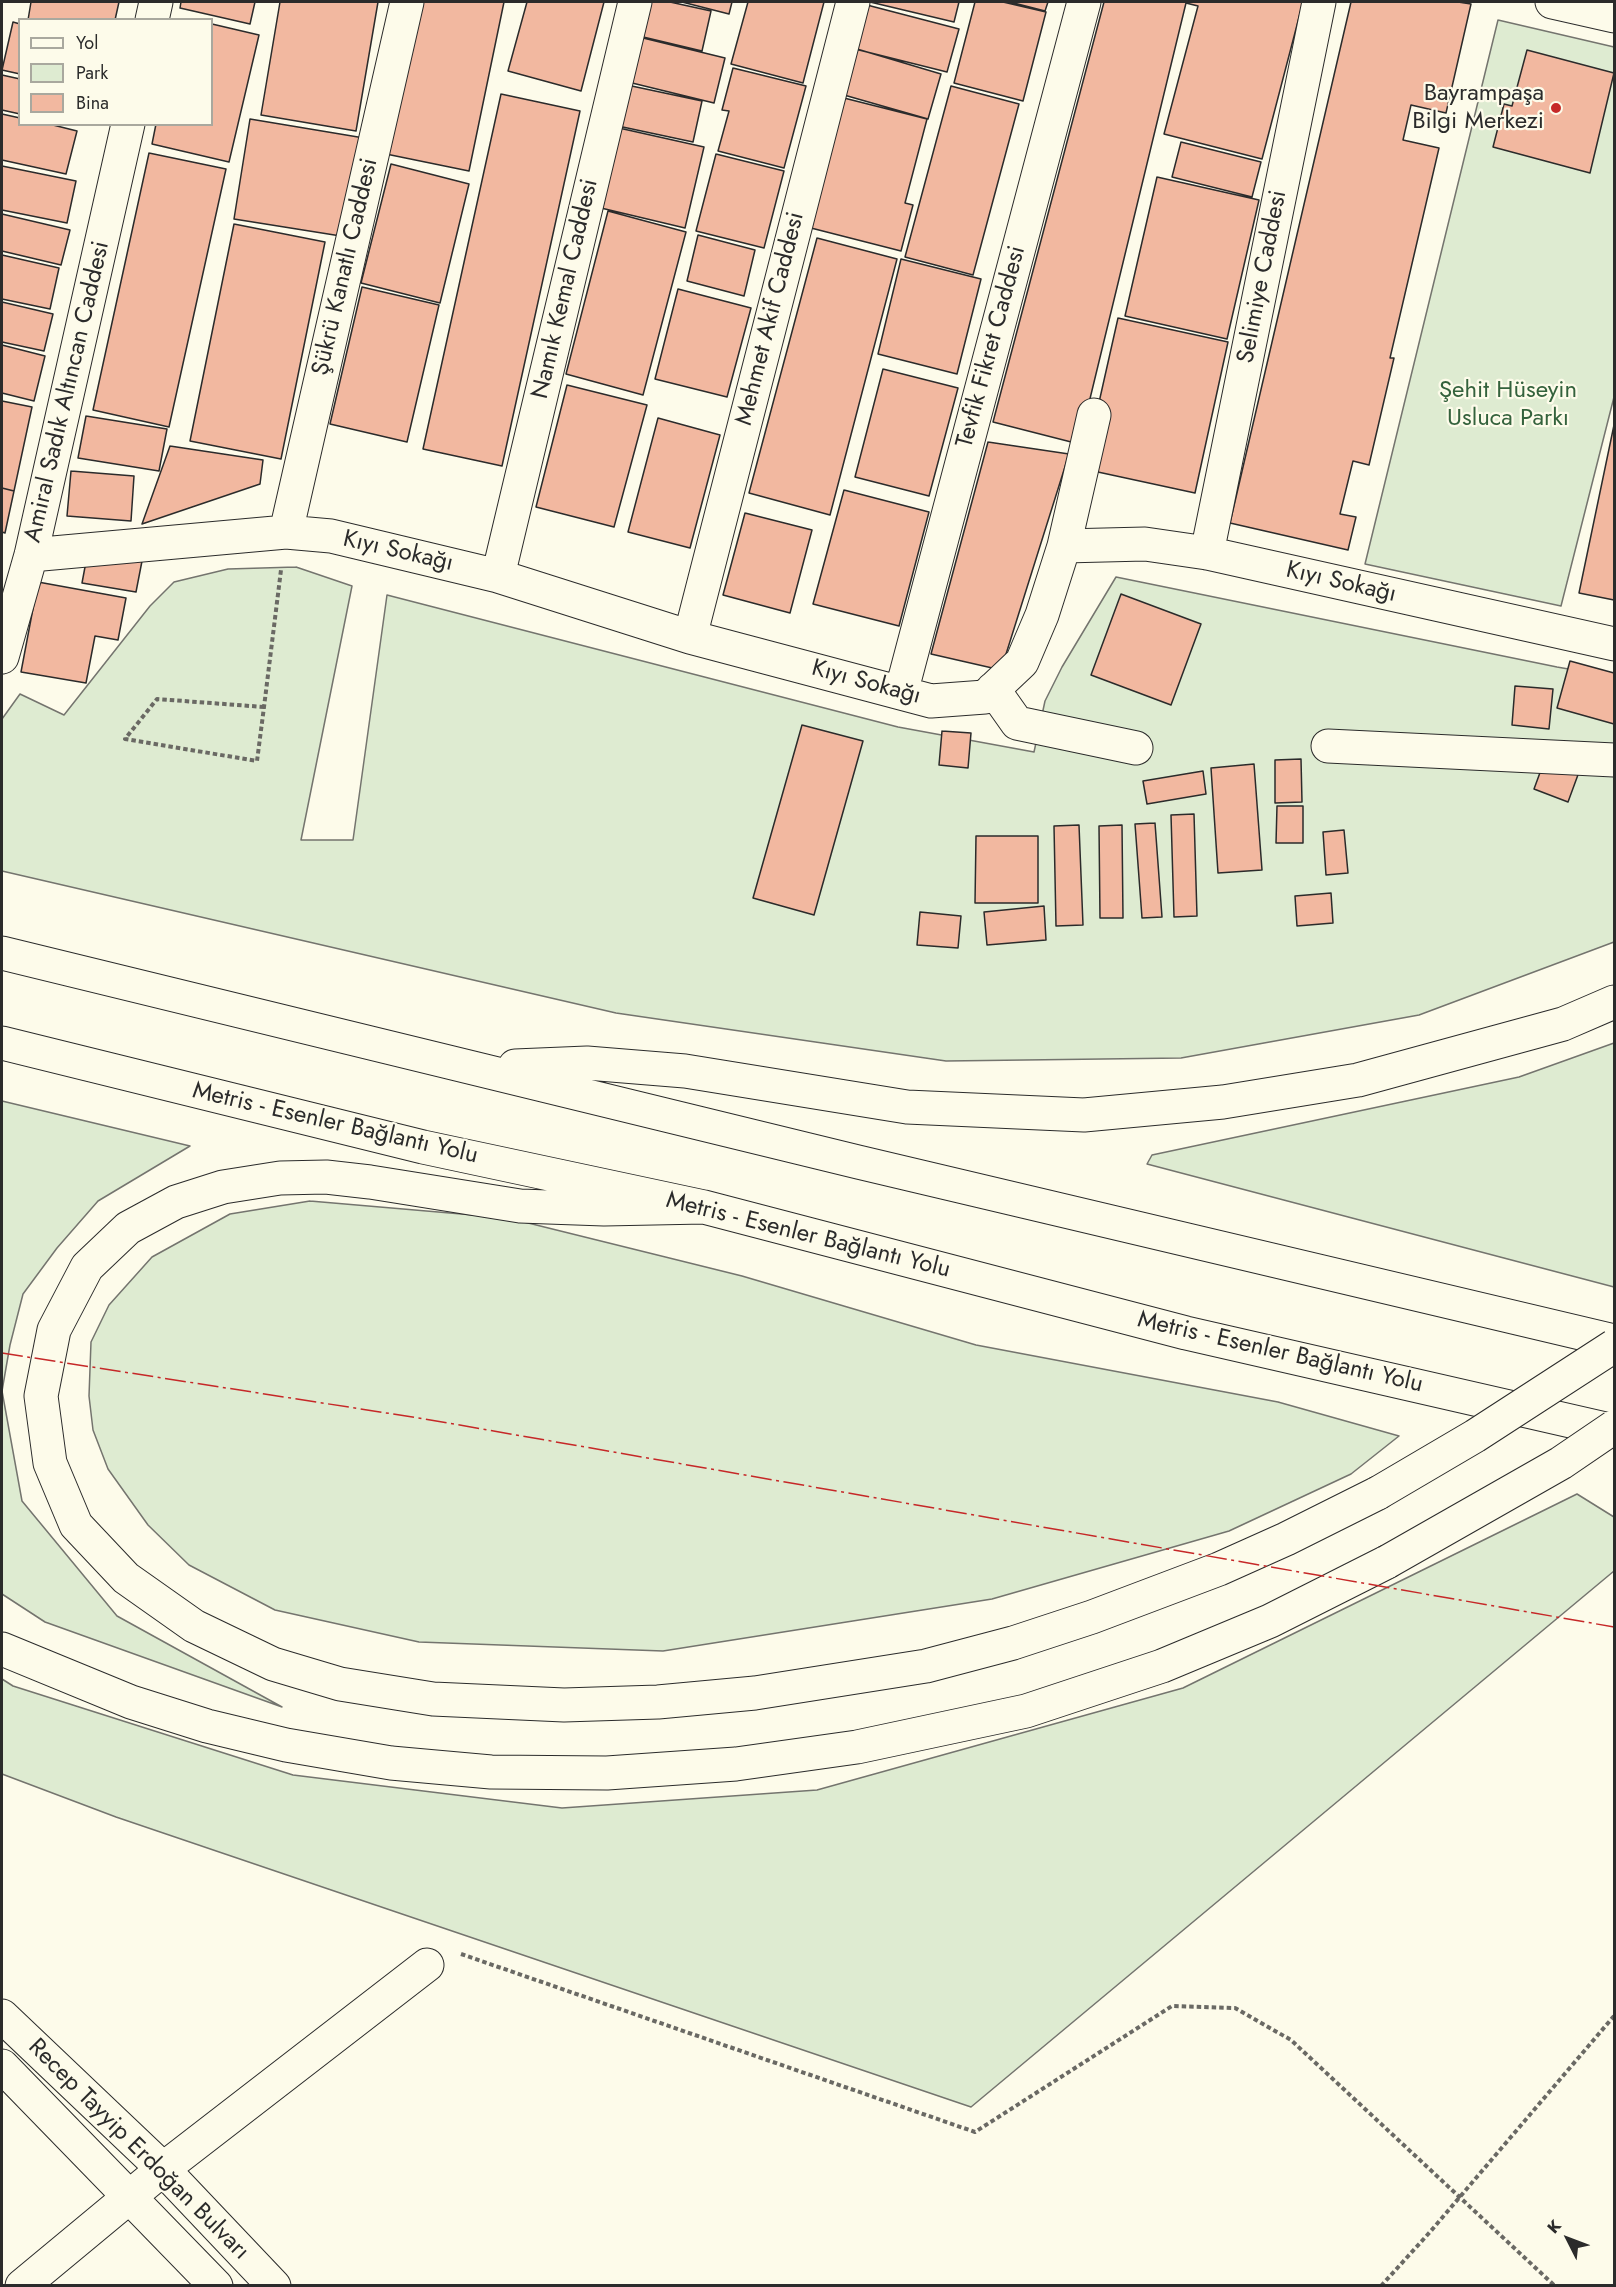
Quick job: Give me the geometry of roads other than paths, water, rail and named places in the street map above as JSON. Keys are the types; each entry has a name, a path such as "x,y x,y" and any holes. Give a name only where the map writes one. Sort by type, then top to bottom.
{"main road":[{"path":"152,18 156,2"},
{"name":"Şükrü Kanatlı Caddesi","path":"285,532 407,2"},
{"name":"Namık Kemal Caddesi","path":"498,576 634,2"},
{"name":"Mehmet Akif Caddesi","path":"690,637 853,2"},
{"name":"Tevfik Fikret Caddesi","path":"901,693 1084,2"},
{"name":"Selimiye Caddesi","path":"1207,553 1319,2"},
{"path":"1552,2 1614,16"},
{"name":"Amiral Sadık Altıncan Caddesi","path":"2,657 31,555 128,126"},
{"path":"1064,546 1094,415"},
{"name":"Kıyı Sokağı","path":"31,555 285,532 331,536 498,576 690,637 931,701 985,697 1022,662 1042,615 1064,546 1144,544 1207,553 1614,644"},
{"path":"993,689 1017,723 1136,748"},
{"path":"1328,746 1614,760"},
{"path":"2,953 858,1162 1614,1341"},
{"path":"476,1068 587,1063 685,1071 908,1107 1084,1115 1223,1102 1358,1080 1563,1024 1614,1002"},
{"name":"Metris - Esenler Bağlantı Yolu","path":"2,1043 423,1147 704,1208 1186,1333 1614,1429"},
{"path":"704,1208 604,1209 520,1206 326,1177 280,1178 223,1187 176,1202 128,1228 87,1267 54,1330 40,1396 50,1463 76,1525 126,1578 194,1626 273,1664 340,1684 433,1699 564,1705 658,1702 755,1693 926,1666 1013,1643 1218,1569 1286,1539 1378,1493 1474,1436 1614,1346"},
{"path":"2,1649 131,1702 207,1726 286,1745 413,1765 491,1772 607,1773 736,1764 857,1747 1026,1711 1162,1666 1270,1621 1387,1562 1561,1464 1614,1429"},
{"path":"22,2286 163,2169 439,1958"},
{"name":"Recep Tayyip Erdoğan Bulvarı","path":"2,2016 163,2169 274,2286"},
{"name":"Recep Tayyip Erdoğan Bulvarı","path":"2,2066 216,2286"}],"place":[{"name":"Bayrampaşa Bilgi Merkezi","path":"1556,108"}],"park label":[{"name":"Şehit Hüseyin Usluca Parkı","path":"1508,405"}]}
